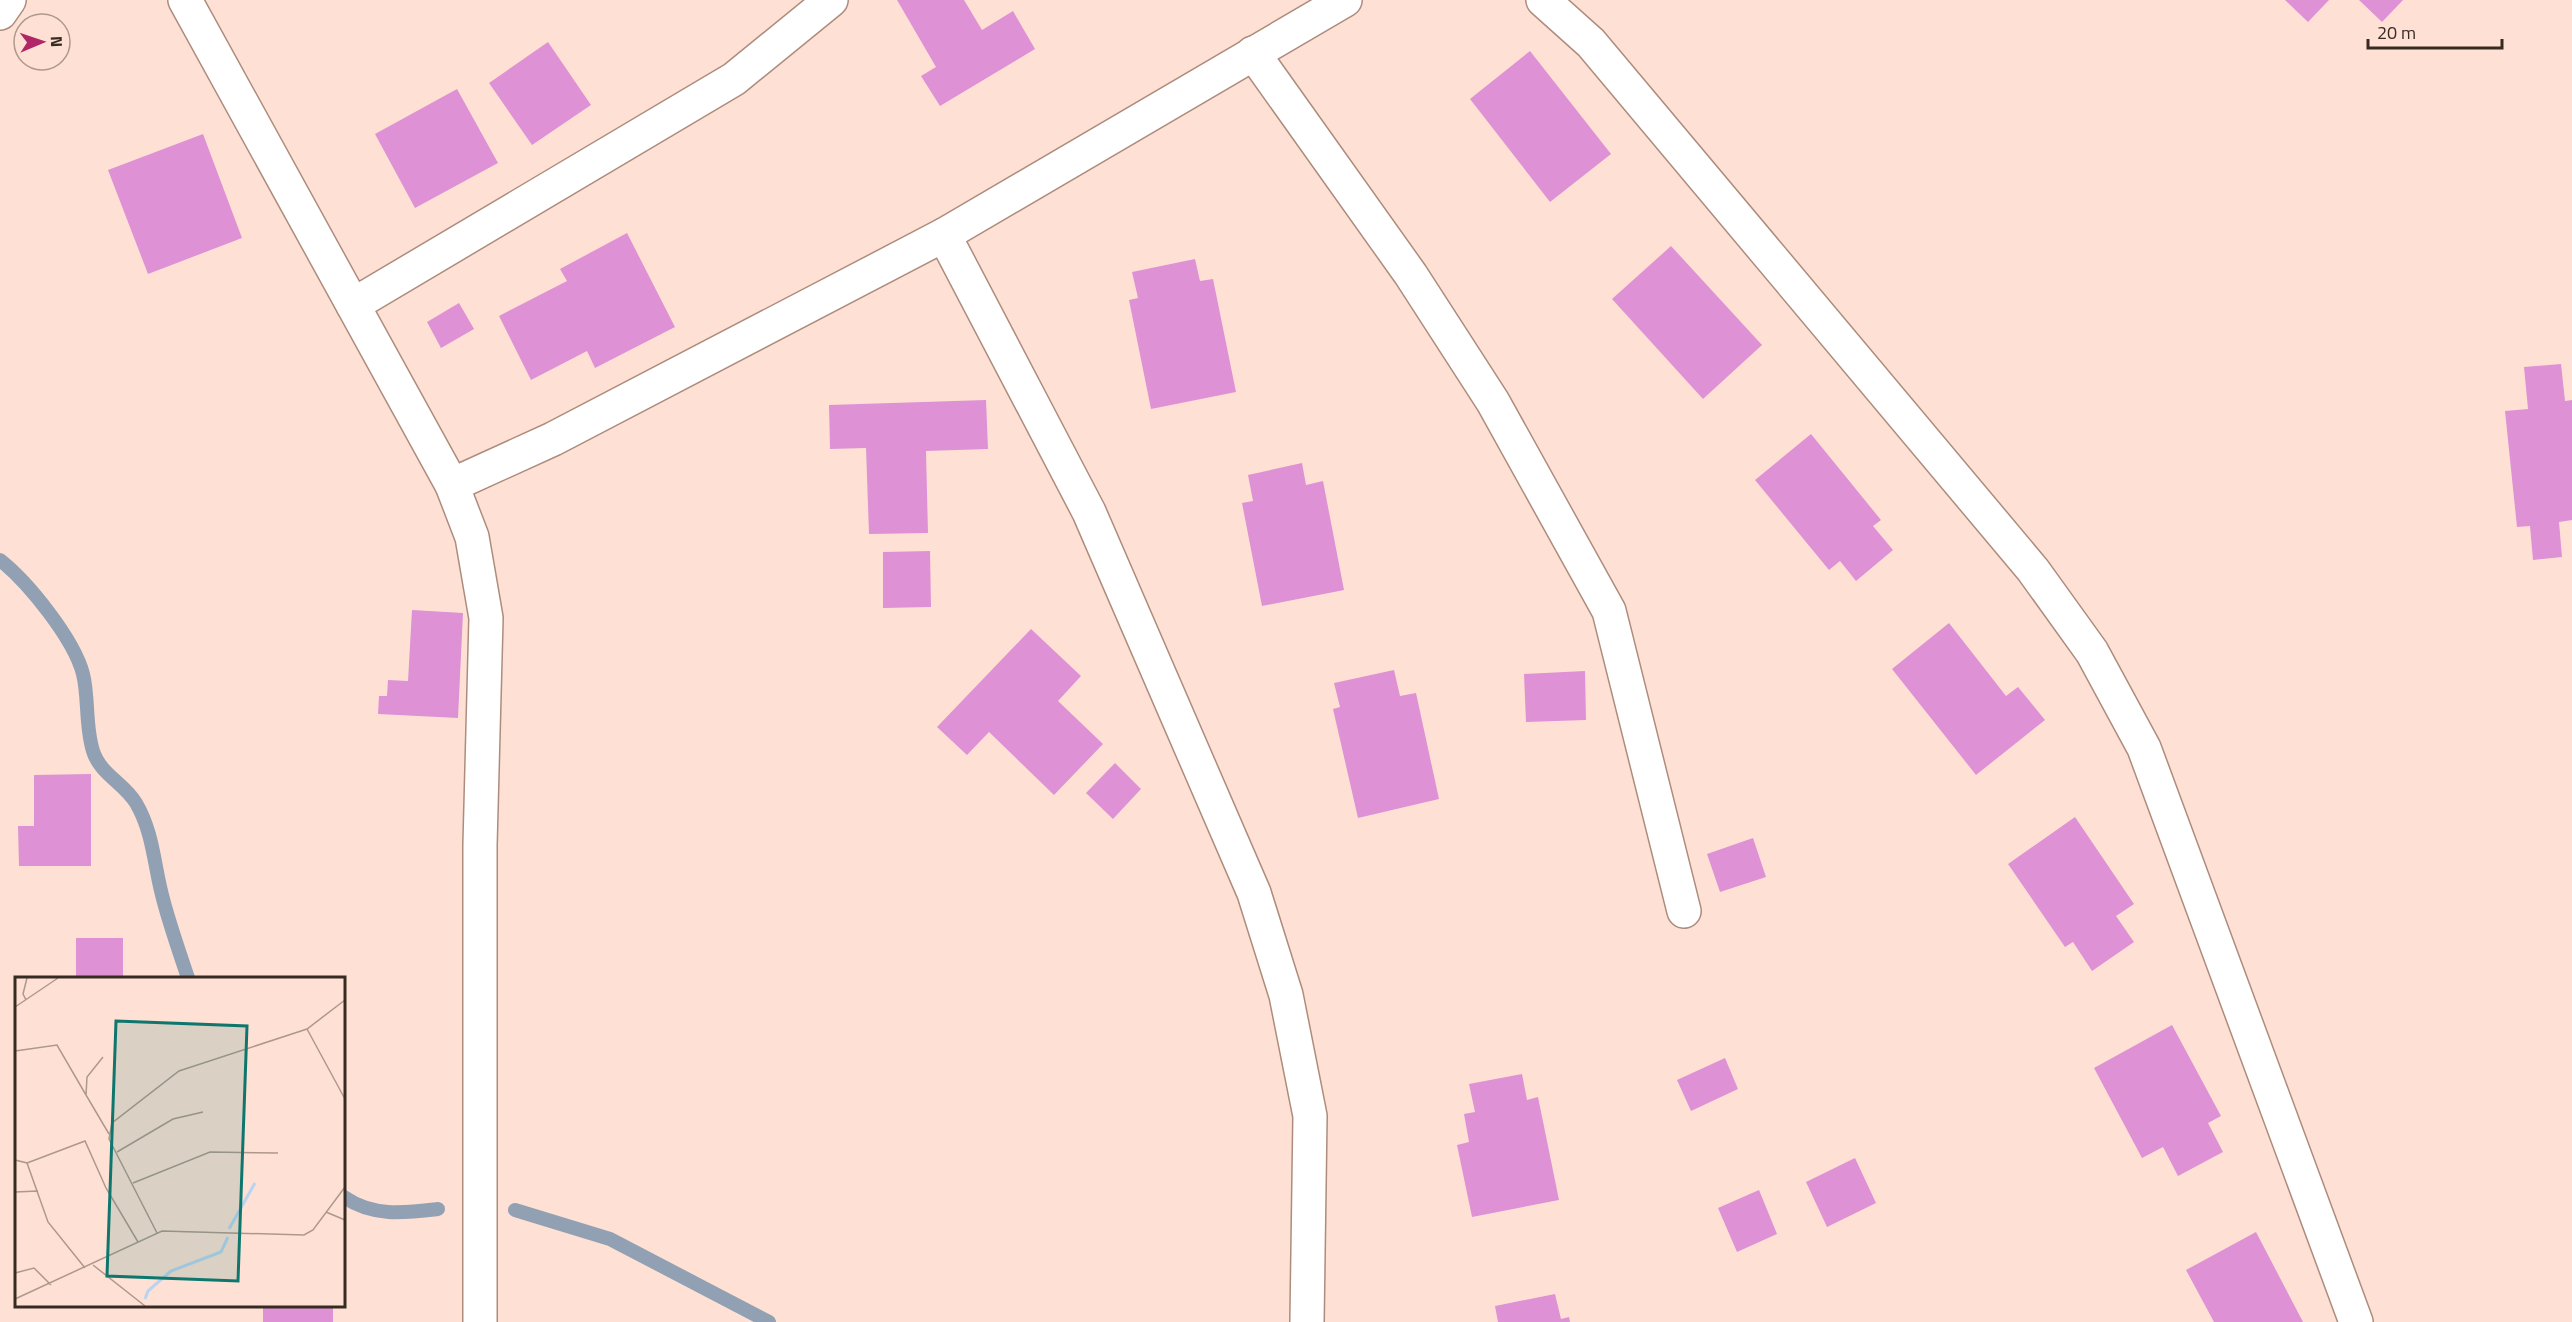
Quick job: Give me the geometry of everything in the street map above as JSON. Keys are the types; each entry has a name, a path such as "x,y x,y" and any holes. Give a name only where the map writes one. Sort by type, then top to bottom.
{"street":[{"path":"0,13 9,0"},
{"path":"185,0 452,485 472,537 486,618 480,845 480,1322"},
{"path":"353,305 734,79 831,0"},
{"path":"452,485 553,439 944,235 1345,0"},
{"path":"1543,0 1591,43 1607,62 2026,561 2092,652 2144,748 2356,1322"},
{"path":"1254,53 1411,275 1493,402 1609,611 1684,911"},
{"path":"944,235 1089,512 1254,893 1286,995 1310,1116 1307,1322"}],"building":[{"path":"897,0 964,0 982,30 1013,11 1035,49 940,106 921,76 936,67"},
{"path":"2285,0 2329,0 2308,22"},
{"path":"2359,0 2403,0 2382,22"},
{"path":"548,42 591,105 532,145 489,83"},
{"path":"1530,51 1611,154 1550,202 1470,99"},
{"path":"457,89 498,163 415,208 375,134"},
{"path":"203,134 242,238 148,274 108,170"},
{"path":"627,233 675,327 595,368 587,351 531,380 499,316 567,281 560,269"},
{"path":"1671,246 1762,345 1703,399 1612,299"},
{"path":"1195,259 1200,281 1213,279 1236,392 1151,409 1129,300 1138,298 1132,272"},
{"path":"459,303 474,329 441,348 427,322"},
{"path":"2561,364 2565,401 2572,400 2572,520 2559,522 2562,557 2533,560 2530,526 2517,527 2505,411 2528,409 2524,367"},
{"path":"986,400 988,449 926,451 928,533 869,534 866,448 830,449 829,405"},
{"path":"1811,434 1881,520 1873,526 1893,550 1856,581 1840,561 1829,570 1755,480"},
{"path":"1302,463 1306,485 1323,481 1344,590 1262,606 1242,503 1253,501 1248,475"},
{"path":"930,551 931,607 883,608 883,552"},
{"path":"412,610 463,613 458,718 378,714 379,696 387,696 388,680 408,681"},
{"path":"1949,623 2006,696 2018,687 2045,720 1976,775 1892,669"},
{"path":"1031,629 1081,676 1058,701 1103,744 1054,795 989,732 967,755 937,727"},
{"path":"1394,670 1400,696 1416,693 1439,799 1358,818 1333,709 1340,707 1334,683"},
{"path":"1585,671 1586,720 1526,722 1524,674"},
{"path":"1115,763 1141,789 1113,819 1086,793"},
{"path":"91,774 91,866 19,866 18,826 34,826 34,775"},
{"path":"2075,817 2134,904 2116,916 2134,942 2092,971 2073,942 2065,947 2008,864"},
{"path":"1753,838 1766,877 1720,892 1707,854"},
{"path":"76,938 123,938 123,977 76,977"},
{"path":"2172,1025 2221,1116 2208,1123 2223,1152 2178,1176 2163,1147 2142,1158 2094,1068"},
{"path":"1725,1058 1738,1089 1691,1111 1677,1080"},
{"path":"1522,1074 1527,1100 1538,1097 1559,1200 1472,1217 1457,1145 1469,1142 1464,1114 1475,1112 1469,1084"},
{"path":"1855,1158 1876,1203 1827,1227 1806,1182"},
{"path":"1759,1190 1777,1234 1737,1252 1718,1208"},
{"path":"2256,1232 2303,1322 2214,1322 2186,1270"},
{"path":"1555,1294 1561,1319 1569,1317 1570,1322 1498,1322 1495,1306"},
{"path":"263,1307 333,1307 333,1322 263,1322"}],"waterway":[{"path":"0,560 24,582 49,612 78,660 85,683 93,751 101,766 131,796 142,814 150,837 165,905 188,977"},
{"path":"345,1198 378,1211 438,1209"},
{"path":"515,1210 610,1239 769,1322"}]}
